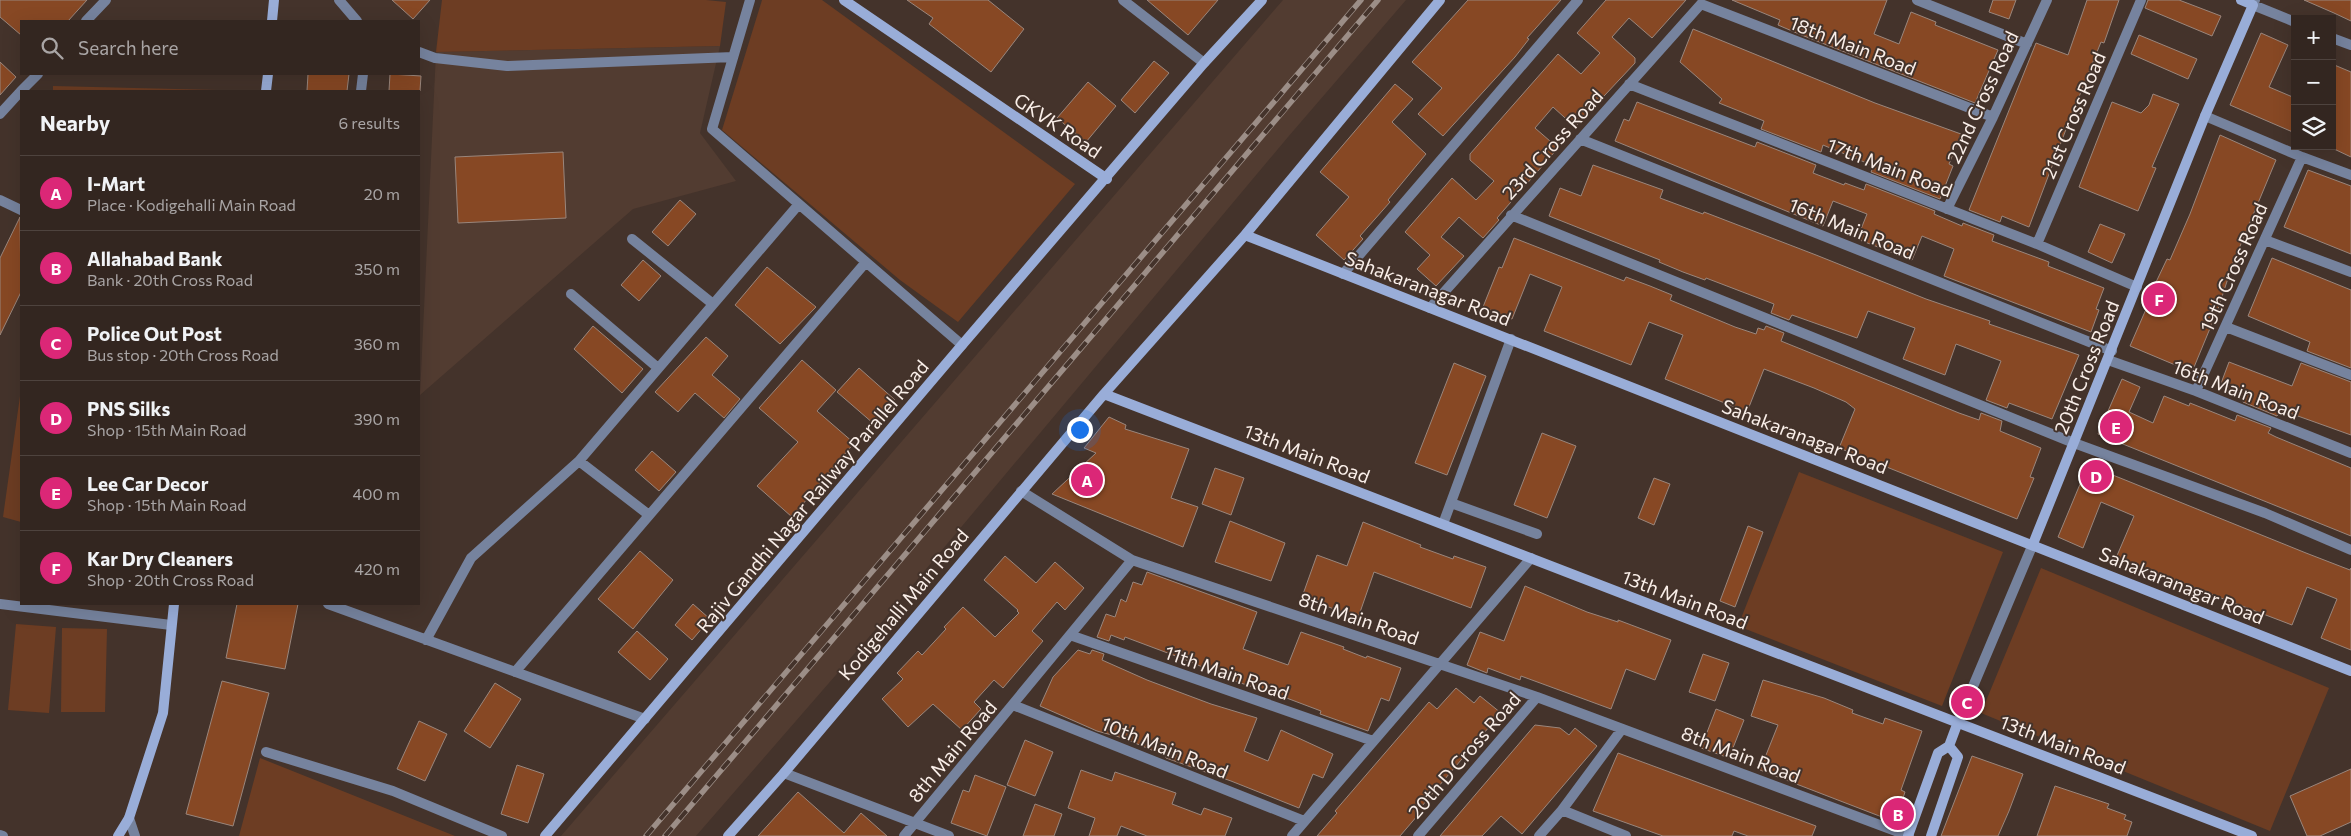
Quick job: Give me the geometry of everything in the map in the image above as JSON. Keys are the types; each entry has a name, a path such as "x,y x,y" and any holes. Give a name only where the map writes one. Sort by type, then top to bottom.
{"street":[{"path":"87,20 106,0"},
{"path":"272,20 274,0"},
{"path":"339,0 356,20"},
{"path":"750,0 712,129 962,345"},
{"name":"GKVK Road","path":"844,0 1107,179 1204,63 1262,0"},
{"path":"1123,0 1204,63"},
{"name":"Kodigehalli Main Road","path":"728,836 784,773 1104,394 1245,235 1440,0"},
{"path":"1343,274 1578,0"},
{"path":"1917,0 2027,44"},
{"name":"22nd Cross Road","path":"1947,208 1993,118 2047,0"},
{"name":"21st Cross Road","path":"2037,244 2141,0"},
{"path":"2241,0 2254,3 2291,20"},
{"name":"20th Cross Road","path":"1908,836 1938,753 1949,746 2110,355 2204,116 2254,3"},
{"name":"23rd Cross Road","path":"1430,308 1701,4"},
{"name":"18th Main Road","path":"1701,4 1993,118"},
{"path":"2336,39 2351,45"},
{"path":"420,52 435,58 507,66 733,57"},
{"path":"22,90 37,75"},
{"path":"361,90 363,75"},
{"name":"17th Main Road","path":"1629,84 1947,208 2137,286"},
{"path":"0,114 20,92"},
{"path":"2204,116 2302,158 2351,175"},
{"name":"16th Main Road","path":"1580,139 2110,355 2196,392 2351,453"},
{"name":"19th Cross Road","path":"2196,392 2302,158"},
{"name":"Rajiv Gandhi Nagar Railway Parallel Road","path":"545,836 962,345 1107,179"},
{"path":"0,200 20,210"},
{"path":"426,640 471,558 579,461 799,204"},
{"path":"1511,216 2074,443 2265,513 2351,550"},
{"name":"Sahakaranagar Road","path":"1245,235 2033,544 2351,671"},
{"path":"632,238 713,304"},
{"path":"2265,240 2351,272"},
{"path":"515,672 866,262"},
{"path":"571,294 658,368"},
{"path":"2226,327 2351,375"},
{"path":"1443,524 1511,339"},
{"name":"13th Main Road","path":"1104,394 2252,836"},
{"path":"579,461 649,515"},
{"path":"1021,491 1132,560"},
{"path":"1451,503 1537,534"},
{"path":"1292,836 1531,558"},
{"name":"8th Main Road","path":"904,836 1132,560 1537,697 1908,836"},
{"path":"0,604 171,625"},
{"path":"118,836 129,818 163,713 174,605"},
{"path":"331,605 645,719"},
{"name":"11th Main Road","path":"1070,635 1373,741"},
{"name":"20th D Cross Road","path":"1418,836 1537,697"},
{"name":"10th Main Road","path":"1013,705 1304,821"},
{"path":"1539,836 1562,810 1622,729"},
{"path":"1931,836 1958,757 1949,746"},
{"path":"266,752 393,791 502,836"},
{"path":"784,773 950,836"},
{"path":"1562,810 1626,836"},
{"path":"129,818 135,836"}],"shaded area":[{"path":"442,0 706,0 726,2 720,46 436,52"},
{"path":"762,0 822,0 1075,184 958,322 900,280 722,130"},
{"path":"1283,0 1406,0 1288,137 875,630 696,836 561,836"},
{"path":"720,46 700,133 736,181 633,209 420,395 436,52"},
{"path":"53,86 217,90 53,90"},
{"path":"20,396 20,522 3,517"},
{"path":"1799,472 2003,552 1942,706 1738,626"},
{"path":"2041,568 2329,688 2270,831 1981,713"},
{"path":"16,624 56,627 49,713 8,710"},
{"path":"62,628 107,629 105,712 61,712"},
{"path":"260,758 455,836 239,836"}],"building":[{"path":"0,0 87,0 69,20 20,20 20,34 0,17"},
{"path":"392,0 430,0 413,19"},
{"path":"907,0 988,0 1024,29 991,72 929,24 933,18"},
{"path":"1147,0 1218,0 1188,35"},
{"path":"1468,0 1561,0 1527,38 1529,39 1515,57 1443,136 1418,114 1442,88 1412,62"},
{"path":"1606,0 1686,0 1652,38 1629,18 1612,37 1635,58 1635,63 1575,127 1553,107 1535,128 1558,148 1497,218 1499,220 1483,238 1459,217 1441,237 1464,256 1436,286 1417,269 1430,255 1405,232 1452,178 1476,200 1494,181 1470,160 1470,154 1558,54 1581,74 1600,53 1577,33"},
{"path":"1732,0 1887,0 1874,34 1899,44 1911,12 1936,22 1935,25 1998,50 1975,103 1799,34 1778,25 1780,20"},
{"path":"1993,0 2016,0 2009,19 1989,12"},
{"path":"2087,0 2119,0 2104,43 2101,42 2029,227 2002,216 2000,222 1969,210 2036,43 2068,55"},
{"path":"2148,0 2179,0 2221,16 2212,36 2145,8"},
{"path":"2304,0 2351,0 2351,21 2334,13"},
{"path":"1693,29 1875,103 1961,134 1949,164 1953,166 1940,199 1871,172 1874,166 1823,145 1821,152 1761,129 1764,121 1719,103 1722,99 1680,62"},
{"path":"2261,33 2288,45 2269,87 2291,96 2291,131 2230,105"},
{"path":"2139,35 2197,59 2188,79 2131,54"},
{"path":"1154,61 1169,73 1135,113 1121,100"},
{"path":"0,62 16,77 0,95"},
{"path":"2336,66 2351,72 2351,157 2336,150"},
{"path":"308,75 349,75 347,90 307,90"},
{"path":"390,75 421,76 420,91 389,90"},
{"path":"1088,82 1116,106 1086,142 1057,118"},
{"path":"1395,84 1413,99 1392,122 1426,154 1388,200 1390,202 1360,236 1363,239 1344,260 1316,235 1349,197 1320,172"},
{"path":"2153,94 2179,104 2152,167 2156,168 2138,211 2079,187 2112,102 2141,113 2149,105"},
{"path":"1637,102 1755,147 1757,142 1816,165 1813,173 1844,185 1845,183 1864,190 1866,184 1935,211 1934,214 1962,226 1963,223 1994,235 1992,241 2049,262 2048,266 2104,288 2096,309 2099,310 2091,332 1944,276 1954,249 1922,236 1912,260 1857,239 1867,214 1833,201 1823,226 1615,141 1624,119 1629,121"},
{"path":"2220,135 2276,160 2233,263 2218,309 2192,372 2130,346 2150,300 2148,299 2167,259 2170,260 2190,214"},
{"path":"563,152 566,218 458,223 455,157"},
{"path":"1593,165 1663,190 1660,198 1703,214 1704,212 1926,299 1990,321 1989,324 2079,355 2052,419 2009,403 2007,408 1986,400 2001,361 1956,344 1945,375 1903,359 1915,328 1868,311 1857,338 1792,315 1789,320 1771,313 1774,304 1706,278 1705,280 1683,272 1659,262 1660,260 1549,216 1560,188 1581,196"},
{"path":"2308,170 2351,186 2351,254 2284,227"},
{"path":"680,200 696,214 668,246 652,232"},
{"path":"20,217 20,294 0,335 0,258"},
{"path":"2100,224 2125,234 2112,263 2088,252"},
{"path":"1514,238 1624,281 1626,277 1650,286 1672,295 1670,300 1735,327 1756,334 1758,328 1764,330 1766,326 1784,333 1781,341 1959,413 1979,420 1981,413 2002,421 2000,431 2041,448 2030,477 2034,478 2017,519 1839,448 1855,409 1846,402 1814,388 1764,369 1747,412 1665,379 1683,335 1649,322 1631,365 1544,331 1562,287 1530,274 1512,319 1483,307 1499,267 1502,268"},
{"path":"2272,258 2351,290 2351,368 2307,351 2310,342 2248,316"},
{"path":"643,260 661,276 639,301 621,285"},
{"path":"767,267 816,307 780,344 735,305"},
{"path":"593,326 643,369 622,393 574,349"},
{"path":"706,337 728,356 712,375 740,399 724,418 695,393 678,412 655,392"},
{"path":"802,360 836,390 817,411 854,443 792,517 757,486 798,442 759,408"},
{"path":"2229,362 2292,386 2301,363 2351,382 2351,435 2281,410 2277,416 2243,402 2245,396 2220,386"},
{"path":"1454,363 1486,376 1447,475 1415,463"},
{"path":"859,368 895,400 874,424 837,392"},
{"path":"2122,379 2140,387 2129,412 2153,423 2164,396 2189,406 2190,403 2235,421 2237,415 2271,428 2268,433 2351,468 2351,536 2098,434"},
{"path":"1109,417 1126,425 1125,429 1189,449 1171,498 1198,507 1183,547 1052,494 1096,453 1084,448"},
{"path":"1542,433 1576,446 1547,518 1514,505"},
{"path":"652,451 676,472 659,491 635,470"},
{"path":"2088,465 2306,553 2350,570 2351,568 2351,650 2321,638 2337,599 2307,587 2292,625 2116,558 2134,516 2101,502 2083,548 2058,537"},
{"path":"1215,468 1244,478 1231,515 1202,504"},
{"path":"1654,478 1670,484 1654,525 1638,518"},
{"path":"1230,521 1285,543 1271,581 1215,562"},
{"path":"1363,522 1421,545 1420,547 1453,559 1454,556 1486,567 1471,608 1374,572 1358,618 1302,597 1317,555 1347,566"},
{"path":"1748,526 1763,532 1735,607 1720,601"},
{"path":"640,551 673,580 633,629 598,599"},
{"path":"1005,556 1036,583 1055,562 1084,588 1065,610 1057,602 1032,631 1043,641 1003,688 994,680 974,702 981,709 962,730 933,704 908,727 882,699 903,679 897,673 918,651 922,655 963,607 995,637 1019,613 984,580"},
{"path":"1147,572 1257,612 1243,649 1288,665 1301,632 1344,647 1343,649 1366,658 1367,656 1401,668 1389,701 1381,698 1368,731 1320,714 1321,711 1276,694 1231,680 1189,661 1125,637 1124,640 1111,635 1109,641 1097,637 1106,614 1115,617 1121,599 1126,602 1133,582 1142,585"},
{"path":"1525,586 1587,612 1618,622 1618,620 1671,640 1655,680 1626,669 1611,709 1521,676 1520,680 1488,668 1487,673 1467,665 1480,632 1504,641"},
{"path":"693,604 710,619 692,640 675,625"},
{"path":"237,605 298,605 285,669 226,658"},
{"path":"637,631 668,659 650,680 618,652"},
{"path":"1078,650 1090,654 1092,650 1104,654 1102,660 1147,680 1211,704 1257,718 1244,751 1268,761 1281,730 1333,754 1323,778 1313,774 1299,808 1166,758 1166,756 1123,738 1097,731 1040,706 1053,677"},
{"path":"1703,654 1729,663 1715,701 1689,692"},
{"path":"1763,680 1824,698 1853,710 1852,713 1883,724 1885,718 1922,731 1901,790 1905,792 1895,822 1760,770 1778,725 1751,716"},
{"path":"222,681 269,693 233,826 186,814"},
{"path":"495,683 521,699 490,748 464,731"},
{"path":"1456,688 1474,703 1480,696 1501,713 1416,813 1418,815 1400,836 1317,836 1337,813 1335,811 1429,702 1437,709"},
{"path":"1716,709 1744,720 1729,758 1701,748"},
{"path":"419,721 447,734 425,781 397,769"},
{"path":"1535,725 1560,728 1569,735 1575,728 1597,746 1522,834 1501,816 1482,836 1440,836"},
{"path":"1025,740 1053,752 1035,796 1007,785"},
{"path":"1618,753 1816,826 1812,836 1748,836 1734,831 1732,836 1663,836 1593,811"},
{"path":"1972,756 2023,774 2009,811 1998,836 1941,836"},
{"path":"517,765 544,774 528,823 501,814"},
{"path":"2351,769 2351,822 2320,836 2307,836 2290,796"},
{"path":"1081,770 1112,781 1115,772 1176,793 1172,804 1201,815 1204,808 1232,818 1225,836 1147,836 1121,826 1117,836 1089,836 1095,818 1068,808"},
{"path":"975,775 1006,787 987,836 951,823 963,790 969,792"},
{"path":"2055,786 2109,804 2107,808 2126,815 2124,819 2132,822 2127,836 2037,836"},
{"path":"798,792 844,833 861,813 887,836 758,836"},
{"path":"1035,804 1062,814 1054,836 1023,836"}],"railway":[{"path":"646,836 1361,0"},
{"path":"665,836 1378,0"}],"place":[{"name":"Kar Dry Cleaners","path":"2159,299"},
{"name":"Lee Car Decor","path":"2116,427"},
{"name":"PNS Silks","path":"2096,476"},
{"name":"I-Mart","path":"1087,480"},
{"name":"Police Out Post","path":"1967,702"},
{"name":"Allahabad Bank","path":"1898,814"}]}
